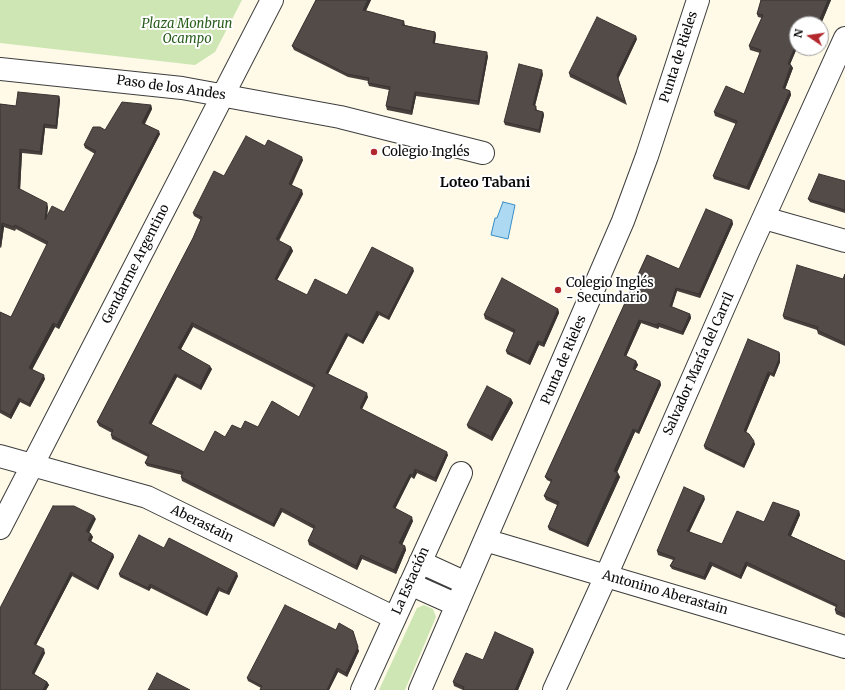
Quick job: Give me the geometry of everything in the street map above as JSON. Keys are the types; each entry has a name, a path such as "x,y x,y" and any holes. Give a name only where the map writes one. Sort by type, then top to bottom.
{"street":[{"name":"Gendarme Argentino","path":"0,528 272,0"},
{"name":"Punta de Rieles","path":"420,690 623,221 647,156 698,0"},
{"name":"Salvador María del Carril","path":"554,690 845,38"},
{"name":"Paso de los Andes","path":"0,69 182,88 340,117 483,153"},
{"path":"764,218 845,241"},
{"name":"Aberastain","path":"0,456 147,497 395,618"},
{"name":"La Estación","path":"362,690 461,473"},
{"name":"Antonino Aberastain","path":"485,540 845,647"},
{"path":"420,562 466,583"},
{"path":"410,584 456,605"}],"green space":[{"name":"Plaza Monbrun Ocampo","path":"0,0 242,0 215,52 195,65 0,43"},
{"path":"424,605 433,609 436,617 405,690 379,690 417,608"}],"water":[{"path":"503,202 515,205 508,239 491,235 495,218 497,218"}],"building":[{"path":"316,0 368,0 363,10 404,21 402,25 435,32 433,43 487,52 478,101 415,92 411,111 386,106 390,87 368,83 369,78 347,74 292,46"},
{"path":"761,0 828,0 821,16 789,16 789,56 791,56 788,64 791,65 783,88 790,91 747,187 713,176 737,121 714,112 726,86 744,94 761,50 749,46 763,15 757,14"},
{"path":"597,17 636,36 617,75 625,101 569,73"},
{"path":"519,64 542,70 533,105 536,106 535,110 543,112 539,130 504,122"},
{"path":"18,92 59,96 56,126 44,124 40,152 20,149 18,188 47,203 45,220 52,206 64,212 96,151 84,145 93,127 100,127 105,130 122,102 151,105 142,123 159,131 57,325 53,323 29,368 44,375 29,404 19,398 10,415 0,410 0,312 11,317 48,242 15,225 14,227 2,223 0,244 0,104 16,106"},
{"path":"246,136 265,146 268,140 302,157 289,184 302,190 276,239 291,247 275,279 307,295 315,279 347,295 372,247 413,268 388,317 377,311 362,341 346,333 326,373 367,393 360,408 447,452 435,478 415,469 413,475 410,474 393,507 412,517 399,543 405,546 394,570 361,555 356,566 308,541 315,526 281,508 273,524 181,477 183,472 145,463 149,455 111,435 113,430 97,422 193,238 202,217 193,213 214,171 224,176","holes":["192,323 315,385 299,417 272,401 258,427 245,421 241,429 232,425 225,437 215,431 204,452 149,423 175,374 200,386 210,366 178,348"]},
{"path":"819,174 845,181 845,210 808,199"},
{"path":"706,209 732,220 699,294 676,288 670,306 690,314 682,332 658,323 657,325 639,320 624,355 636,361 633,369 660,381 638,431 633,429 614,471 618,473 586,544 548,527 559,502 544,496 552,480 545,477 647,255 679,269"},
{"path":"797,265 843,279 845,274 845,343 817,330 818,327 783,316"},
{"path":"502,278 558,309 543,343 538,341 528,362 506,351 515,330 484,315"},
{"path":"748,339 779,352 779,359 773,374 768,372 744,431 749,434 754,441 743,465 704,446"},
{"path":"487,386 511,399 491,437 467,425"},
{"path":"684,487 704,496 687,531 722,544 737,511 764,522 773,502 799,511 788,535 845,561 845,614 835,610 837,605 746,562 740,576 710,562 704,577 670,566 675,558 657,551"},
{"path":"53,506 74,506 94,516 86,531 91,534 88,540 113,554 97,587 71,572 34,644 44,649 32,673 47,682 43,690 0,690 0,608"},
{"path":"139,535 164,548 169,538 237,573 227,592 218,587 205,613 150,584 148,588 119,574"},
{"path":"285,605 336,630 339,623 353,631 358,647 346,673 337,668 327,690 260,690 262,686 247,678"},
{"path":"495,632 533,649 515,690 463,690 464,687 453,682 466,653 483,660"},
{"path":"157,673 190,690 148,690"}],"place":[{"name":"Colegio Inglés","path":"374,152"},
{"name":"Colegio Inglés - Secundario","path":"558,290"}],"district":[{"name":"Loteo Tabani","path":"485,183"}]}
